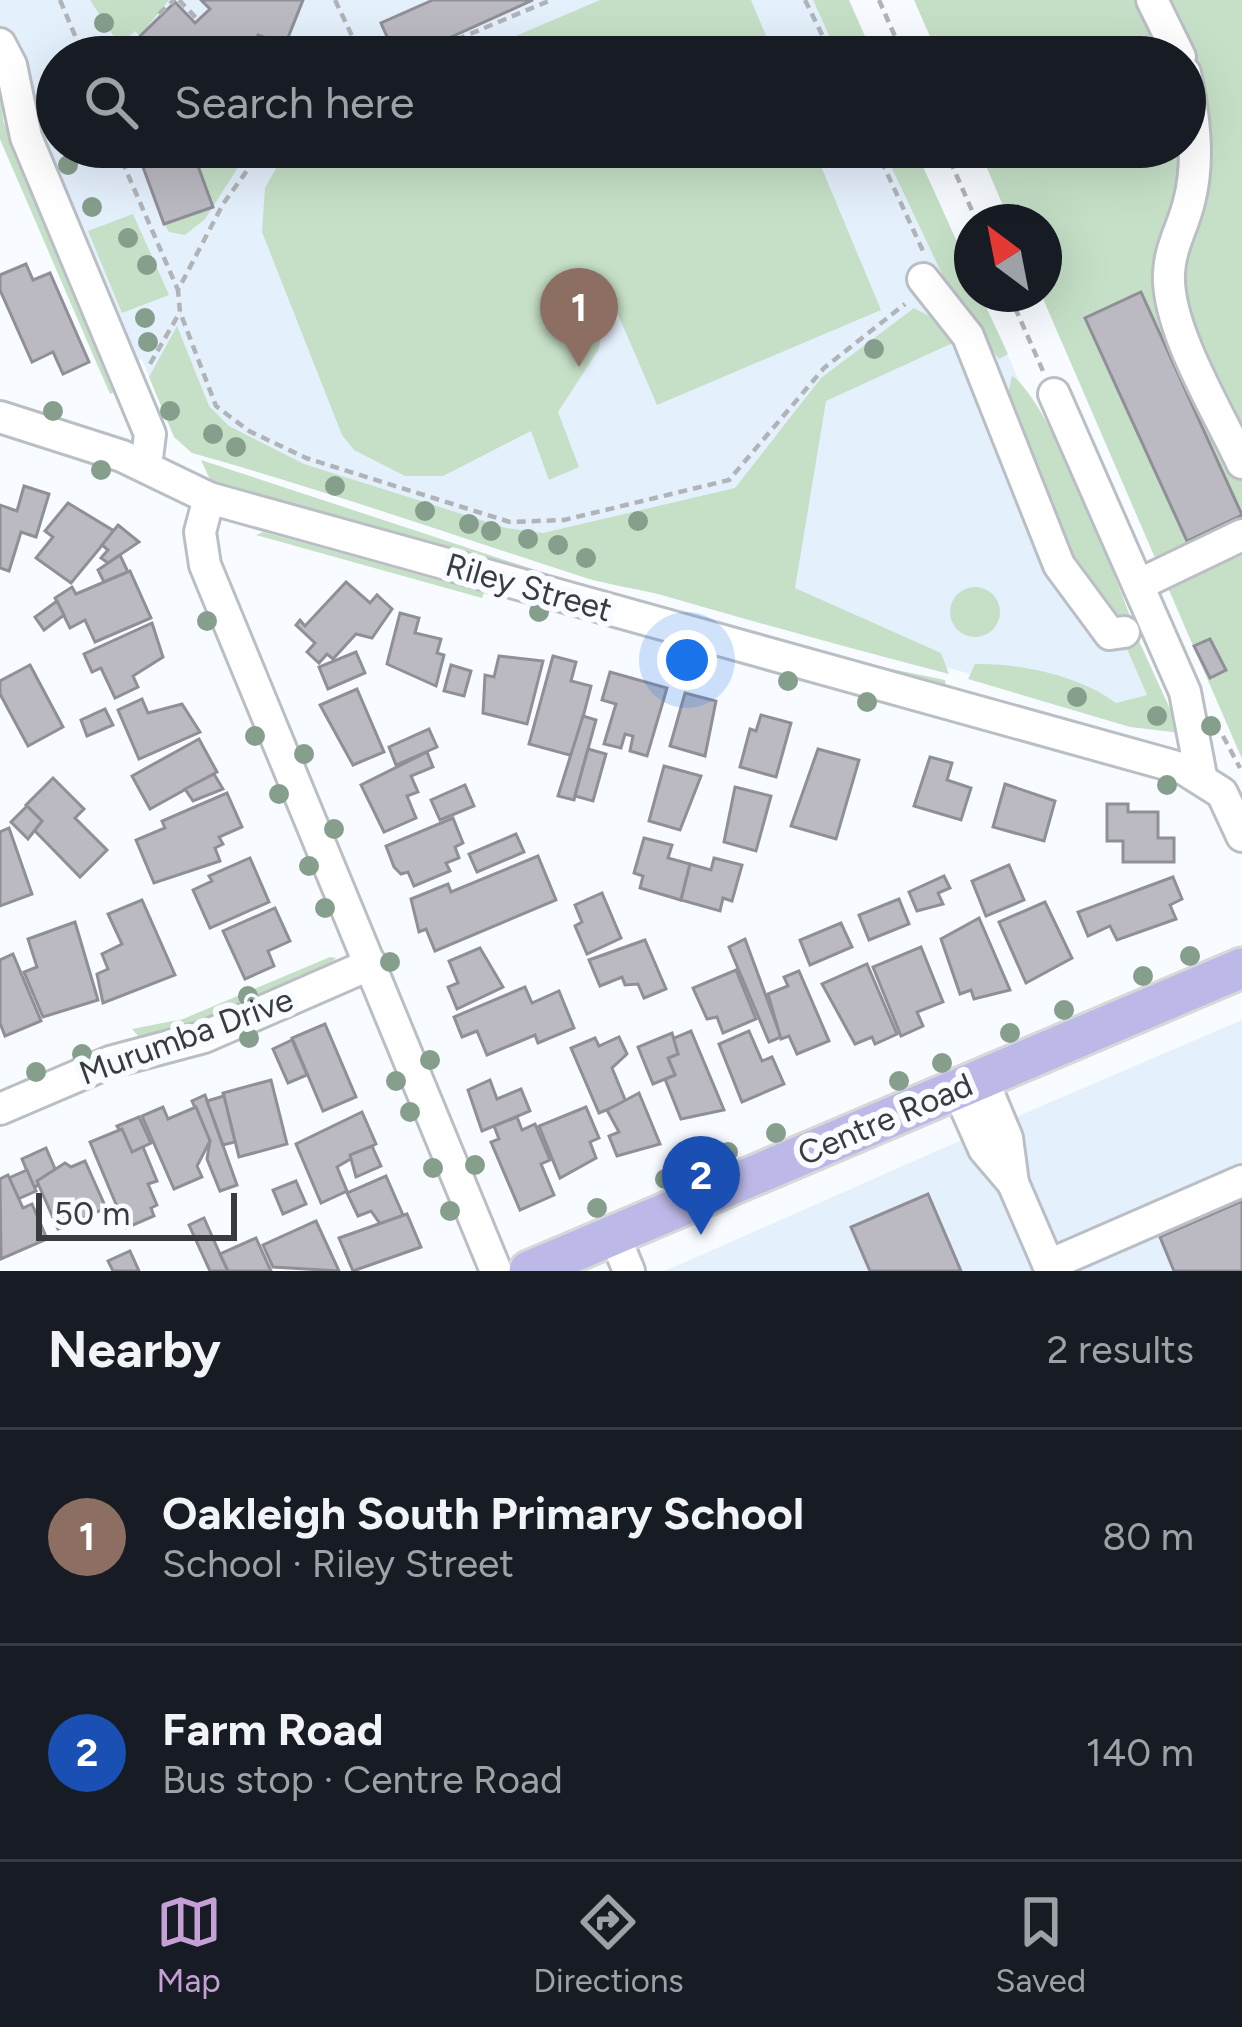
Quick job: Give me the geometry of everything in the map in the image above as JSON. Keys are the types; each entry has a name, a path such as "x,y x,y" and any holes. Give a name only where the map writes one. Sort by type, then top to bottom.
{"main road":[{"name":"Centre Road","path":"535,1270 622,1253 969,1083 1242,968"}],"street":[{"path":"1152,0 1170,36"},
{"path":"0,44 10,64 36,161"},
{"path":"39,168 150,434 146,466"},
{"path":"1193,168 1189,203 1174,240 1168,277 1175,312 1242,463"},
{"path":"923,279 968,336 1059,565 1110,634 1124,632"},
{"path":"1054,394 1186,692 1201,776 1222,793 1242,836"},
{"name":"Riley Street","path":"0,417 146,466 208,498 1201,776"},
{"path":"208,498 200,532 205,565 496,1271"},
{"path":"1138,585 1242,535"},
{"name":"Murumba Drive","path":"0,1108 110,1062 204,1036 371,964"},
{"path":"969,1083 1007,1138 1013,1183 1050,1268 1242,1181"}],"path":[{"path":"60,0 75,36"},
{"path":"159,14 177,0 198,20"},
{"path":"335,0 352,36"},
{"path":"465,36 551,0"},
{"path":"805,0 823,36"},
{"path":"879,0 895,36"},
{"path":"125,168 178,290 180,312 216,406 249,431 327,465 475,512 536,524 689,491 739,474 807,386 842,350 913,298 923,279 923,250 885,168"},
{"path":"178,290 223,204 249,168"},
{"path":"953,168 969,204"},
{"path":"147,371 180,312"},
{"path":"1017,312 1054,394"}],"shaded area":[{"path":"0,0 849,0 865,36 36,36 36,168 924,168 954,235 954,312 988,312 1178,733 192,453 174,437 142,359 102,376 0,139"},
{"path":"1242,1020 1242,1271 665,1271 932,1153"}],"green space":[{"path":"90,0 169,0 140,36 135,31 130,36 113,36"},
{"path":"600,0 751,0 766,36 516,36"},
{"path":"813,0 849,0 865,36 829,36"},
{"path":"914,0 1242,0 1242,759 1049,312 1062,312 1062,204 1002,204 987,168 1206,168 1206,36 930,36"},
{"path":"0,79 3,121 118,390 110,394 0,139"},
{"path":"198,168 238,168 205,219 185,235 169,232 164,224 212,207"},
{"path":"276,168 822,168 881,310 657,405 607,289 599,349 558,412 579,467 549,480 531,431 443,476 405,476 354,450 342,435 262,232 265,188"},
{"path":"892,168 924,168 954,235 954,299"},
{"path":"133,214 169,295 122,313 88,231"},
{"path":"914,308 939,321 957,341 826,401 795,588 941,653 949,674 586,578 192,453 174,437 149,377 177,326 209,406 229,426 304,464 506,528 543,533 735,488 821,378"},
{"path":"961,312 988,312 1008,354 999,359"},
{"path":"1012,376 1027,391 1061,450 1131,618 1127,623 1116,617 1070,556 1008,394"},
{"path":"201,460 578,584 867,664 945,680 946,688 212,484"},
{"path":"263,532 484,593 482,598 256,535"},
{"path":"965,588 985,588 999,602 999,622 985,636 965,636 951,622 951,602"},
{"path":"1132,639 1139,641 1181,733 1130,727 968,679 975,664 1030,669 1085,685 1116,703 1147,695 1127,649"},
{"path":"336,958 326,968 187,1027 138,1036 132,1029 183,1019"}],"building":[{"path":"201,0 303,0 289,36 140,36 175,2 195,23 210,9"},
{"path":"433,0 533,0 453,36 387,36 381,23"},
{"path":"143,168 199,168 213,207 164,224"},
{"path":"26,264 33,280 50,273 89,362 63,374 53,352 32,362 0,290 0,275"},
{"path":"1141,292 1242,515 1187,541 1085,318"},
{"path":"24,486 49,494 36,537 21,532 9,571 0,568 0,505 17,511"},
{"path":"68,503 114,531 71,583 36,558 53,537 45,531"},
{"path":"118,525 139,542 108,563 101,558 108,550 102,545"},
{"path":"120,555 128,572 104,582 98,570"},
{"path":"130,571 151,618 95,642 85,620 70,628 55,598 72,587 76,594"},
{"path":"346,582 370,603 377,595 392,609 372,638 356,634 333,659 327,654 319,663 307,652 315,643 296,625 300,620 305,626"},
{"path":"57,601 64,615 44,630 35,617"},
{"path":"400,613 419,618 415,633 441,639 437,653 444,655 436,686 387,664"},
{"path":"152,623 163,657 133,676 138,687 115,698 101,668 92,672 84,654"},
{"path":"1210,639 1226,670 1210,678 1194,646"},
{"path":"356,652 365,673 328,689 319,667"},
{"path":"499,656 543,661 527,724 483,713 485,675 494,677"},
{"path":"553,656 576,662 571,681 591,686 573,756 529,744"},
{"path":"30,665 63,727 28,746 0,694 0,681"},
{"path":"451,665 471,671 464,696 444,691"},
{"path":"610,672 667,688 647,756 630,751 633,736 625,734 621,748 604,744 616,704 602,700"},
{"path":"357,689 384,752 353,765 320,705"},
{"path":"685,693 716,701 705,756 670,746"},
{"path":"142,699 148,713 182,704 200,732 139,759 118,710"},
{"path":"105,709 113,725 87,736 81,720"},
{"path":"761,715 791,723 776,777 740,767 750,729 756,731"},
{"path":"583,716 596,720 574,800 558,796"},
{"path":"429,729 437,747 396,765 389,747"},
{"path":"199,739 217,772 150,809 132,776"},
{"path":"588,749 606,754 593,801 575,796"},
{"path":"818,749 859,760 836,839 791,826"},
{"path":"427,752 433,767 411,776 418,792 407,796 416,818 384,832 361,785"},
{"path":"930,757 952,763 947,780 971,788 961,820 914,806"},
{"path":"664,766 701,776 680,830 649,821"},
{"path":"214,774 223,789 193,801 185,789"},
{"path":"53,778 84,809 75,818 107,850 80,877 34,830 42,821 26,805"},
{"path":"1005,784 1055,801 1044,841 993,827"},
{"path":"465,785 474,806 440,820 431,800"},
{"path":"735,787 771,796 756,851 724,842"},
{"path":"227,793 242,827 219,837 223,844 215,848 220,861 154,883 136,840 165,828 162,821"},
{"path":"1107,804 1128,804 1128,812 1158,812 1158,838 1174,838 1174,862 1123,862 1123,841 1107,841"},
{"path":"27,806 42,821 28,839 11,822"},
{"path":"453,818 463,843 455,847 459,858 446,863 450,871 414,886 408,872 401,874 394,867 386,846"},
{"path":"9,828 32,894 0,906 0,832"},
{"path":"516,834 524,852 477,872 469,854"},
{"path":"644,838 672,845 668,858 690,864 681,900 640,888 643,876 634,873"},
{"path":"538,856 556,900 435,951 426,929 419,932 411,899 448,884 451,892"},
{"path":"250,858 269,902 210,928 193,890 212,881 209,876"},
{"path":"714,858 742,865 732,901 723,898 720,911 681,900 690,864 711,870"},
{"path":"1009,865 1024,900 986,916 972,881"},
{"path":"944,876 950,888 938,893 943,904 917,911 909,892"},
{"path":"1173,877 1182,899 1170,905 1176,919 1117,940 1110,926 1088,936 1078,912"},
{"path":"602,893 621,938 587,954 575,926 582,922 575,905"},
{"path":"899,899 909,924 869,940 859,915"},
{"path":"142,900 175,975 103,1003 97,974 108,969 102,954 122,944 108,914"},
{"path":"1045,902 1072,958 1026,983 999,922"},
{"path":"275,908 290,941 268,951 274,966 245,979 223,931"},
{"path":"979,918 1010,990 974,999 971,990 960,994 941,939"},
{"path":"75,922 98,1000 43,1017 24,972 37,967 28,939"},
{"path":"841,923 852,947 810,965 800,940"},
{"path":"745,939 781,1037 769,1042 729,947"},
{"path":"645,940 666,989 644,998 638,984 625,985 622,977 600,986 589,960"},
{"path":"921,947 943,1002 917,1012 923,1026 901,1036 873,967"},
{"path":"480,948 503,987 457,1009 448,987 458,983 449,961"},
{"path":"13,954 41,1021 5,1036 0,1023 0,960"},
{"path":"867,964 897,1034 875,1044 872,1037 855,1044 822,984"},
{"path":"736,970 756,1019 723,1033 717,1017 707,1019 693,988"},
{"path":"799,971 829,1041 797,1054 789,1036 781,1039 768,994 788,986 784,977"},
{"path":"525,987 532,1003 559,991 574,1028 538,1043 535,1035 487,1055 477,1031 462,1037 454,1017"},
{"path":"325,1024 356,1097 323,1111 292,1038"},
{"path":"691,1031 724,1110 681,1119 665,1079 675,1075 668,1058 678,1054 672,1039"},
{"path":"749,1031 762,1061 772,1057 784,1084 742,1102 719,1044"},
{"path":"672,1033 678,1054 668,1058 675,1075 653,1084 638,1047"},
{"path":"619,1037 627,1054 612,1068 626,1102 599,1113 571,1048 595,1038 599,1046"},
{"path":"292,1040 307,1075 288,1083 273,1049"},
{"path":"271,1080 287,1144 239,1157 223,1093"},
{"path":"490,1080 497,1099 521,1089 530,1111 482,1131 468,1090"},
{"path":"639,1093 660,1144 617,1156 609,1136 619,1132 607,1110"},
{"path":"205,1095 237,1185 220,1191 207,1159 210,1141 192,1101"},
{"path":"224,1096 235,1142 223,1145 207,1101"},
{"path":"163,1107 168,1119 196,1107 210,1141 197,1166 202,1177 174,1189 142,1116"},
{"path":"586,1107 599,1138 590,1142 596,1158 560,1178 539,1126"},
{"path":"362,1112 376,1144 337,1167 347,1191 321,1203 296,1144"},
{"path":"139,1117 151,1143 132,1152 117,1126"},
{"path":"517,1117 522,1130 535,1124 550,1160 541,1164 554,1195 520,1210 491,1142 499,1139 494,1126"},
{"path":"122,1129 132,1152 143,1147 157,1181 148,1184 157,1205 151,1208 154,1216 126,1228 90,1142"},
{"path":"372,1146 381,1166 356,1177 350,1155"},
{"path":"46,1148 56,1171 34,1188 22,1159"},
{"path":"85,1161 106,1208 58,1229 37,1181 65,1163 71,1167"},
{"path":"27,1170 36,1191 18,1199 9,1178"},
{"path":"8,1175 23,1208 32,1204 47,1239 1,1259 0,1179"},
{"path":"386,1176 403,1215 381,1225 371,1211 358,1216 347,1193"},
{"path":"296,1181 306,1204 283,1214 273,1190"},
{"path":"928,1194 961,1271 870,1271 851,1227"},
{"path":"1242,1201 1242,1271 1174,1271 1160,1237"},
{"path":"407,1214 421,1247 353,1271 339,1238"},
{"path":"204,1218 228,1271 210,1271 189,1225"},
{"path":"316,1221 339,1271 273,1267 263,1245"},
{"path":"256,1238 271,1271 228,1271 220,1254"},
{"path":"130,1251 139,1271 113,1271 108,1261"}],"place":[{"name":"Oakleigh South Primary School","path":"579,367"},
{"name":"Farm Road","path":"701,1235"}]}
